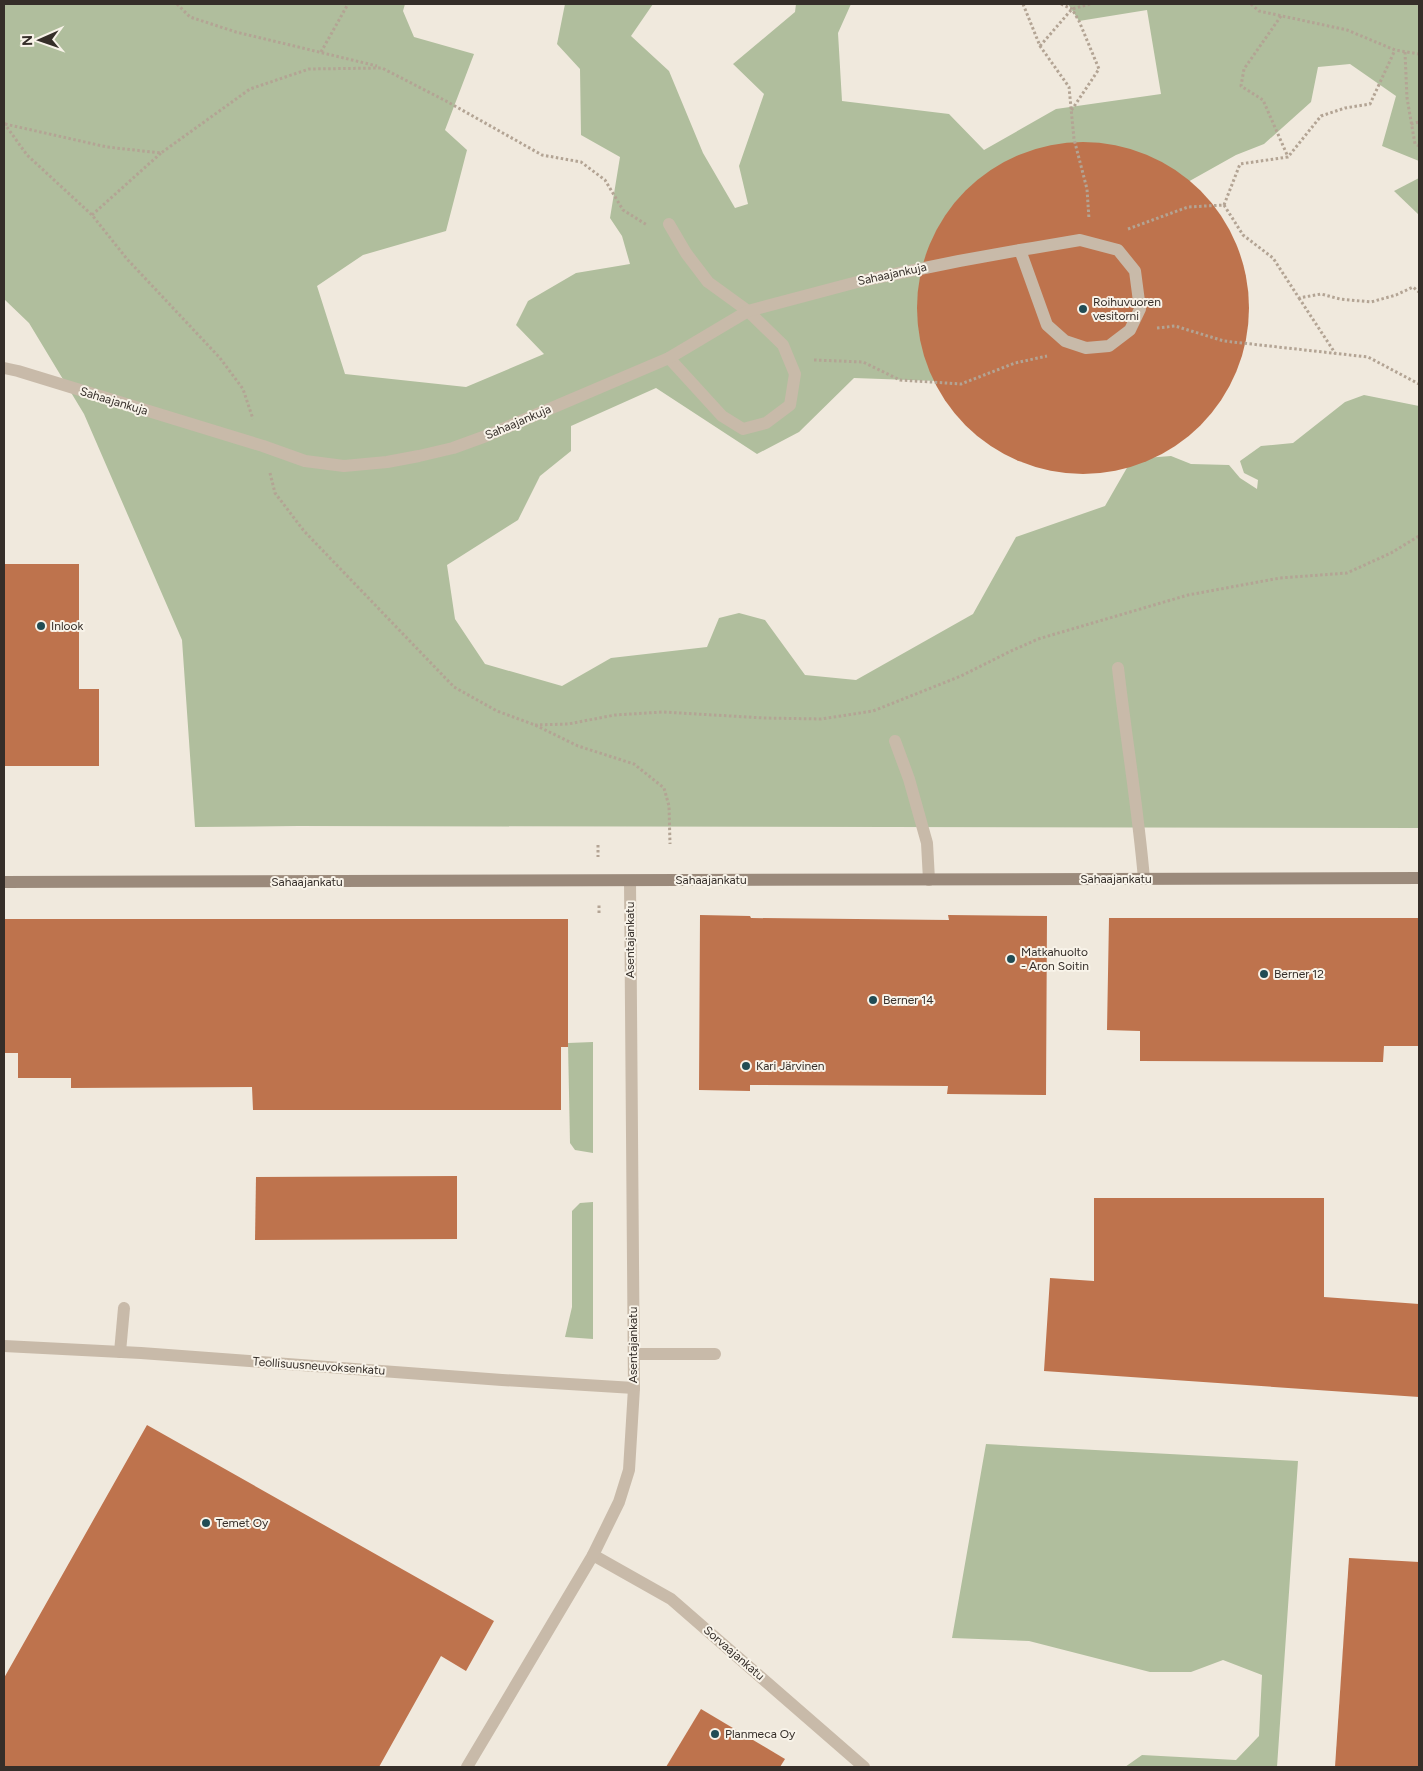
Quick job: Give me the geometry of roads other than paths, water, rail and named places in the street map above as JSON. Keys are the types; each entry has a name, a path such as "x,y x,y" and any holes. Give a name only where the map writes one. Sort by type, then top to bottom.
{"main road":[{"name":"Sahaajankatu","path":"4,882 1419,878"}],"street":[{"path":"669,224 686,253 708,282 748,311 782,345 795,374 790,405 766,423 743,429 722,416 669,358"},
{"name":"Sahaajankuja","path":"4,368 263,446 305,461 344,466 387,462 453,448 486,436 669,358 748,311 861,281 1020,250 1080,240 1118,250 1135,271 1140,309 1130,330 1109,346 1086,348 1065,341 1047,325 1020,250"},
{"path":"1118,668 1124,722 1139,818 1144,879"},
{"path":"895,741 909,779 927,843 929,880"},
{"name":"Asentajankatu","path":"467,1767 593,1555 619,1502 629,1470 634,1388 630,881"},
{"path":"120,1352 124,1308"},
{"name":"Teollisuusneuvoksenkatu","path":"4,1346 120,1352 634,1388"},
{"path":"634,1354 715,1354"},
{"name":"Sorvaajankatu","path":"593,1555 671,1599 864,1767"}],"place":[{"name":"Roihuvuoren vesitorni","path":"1083,309"},
{"name":"Inlook","path":"41,626"},
{"name":"Matkahuolto - Aron Soitin","path":"1011,959"},
{"name":"Berner 12","path":"1264,974"},
{"name":"Berner 14","path":"873,1000"},
{"name":"Kari Järvinen","path":"746,1066"},
{"name":"Temet Oy","path":"206,1523"},
{"name":"Planmeca Oy","path":"715,1734"}]}
